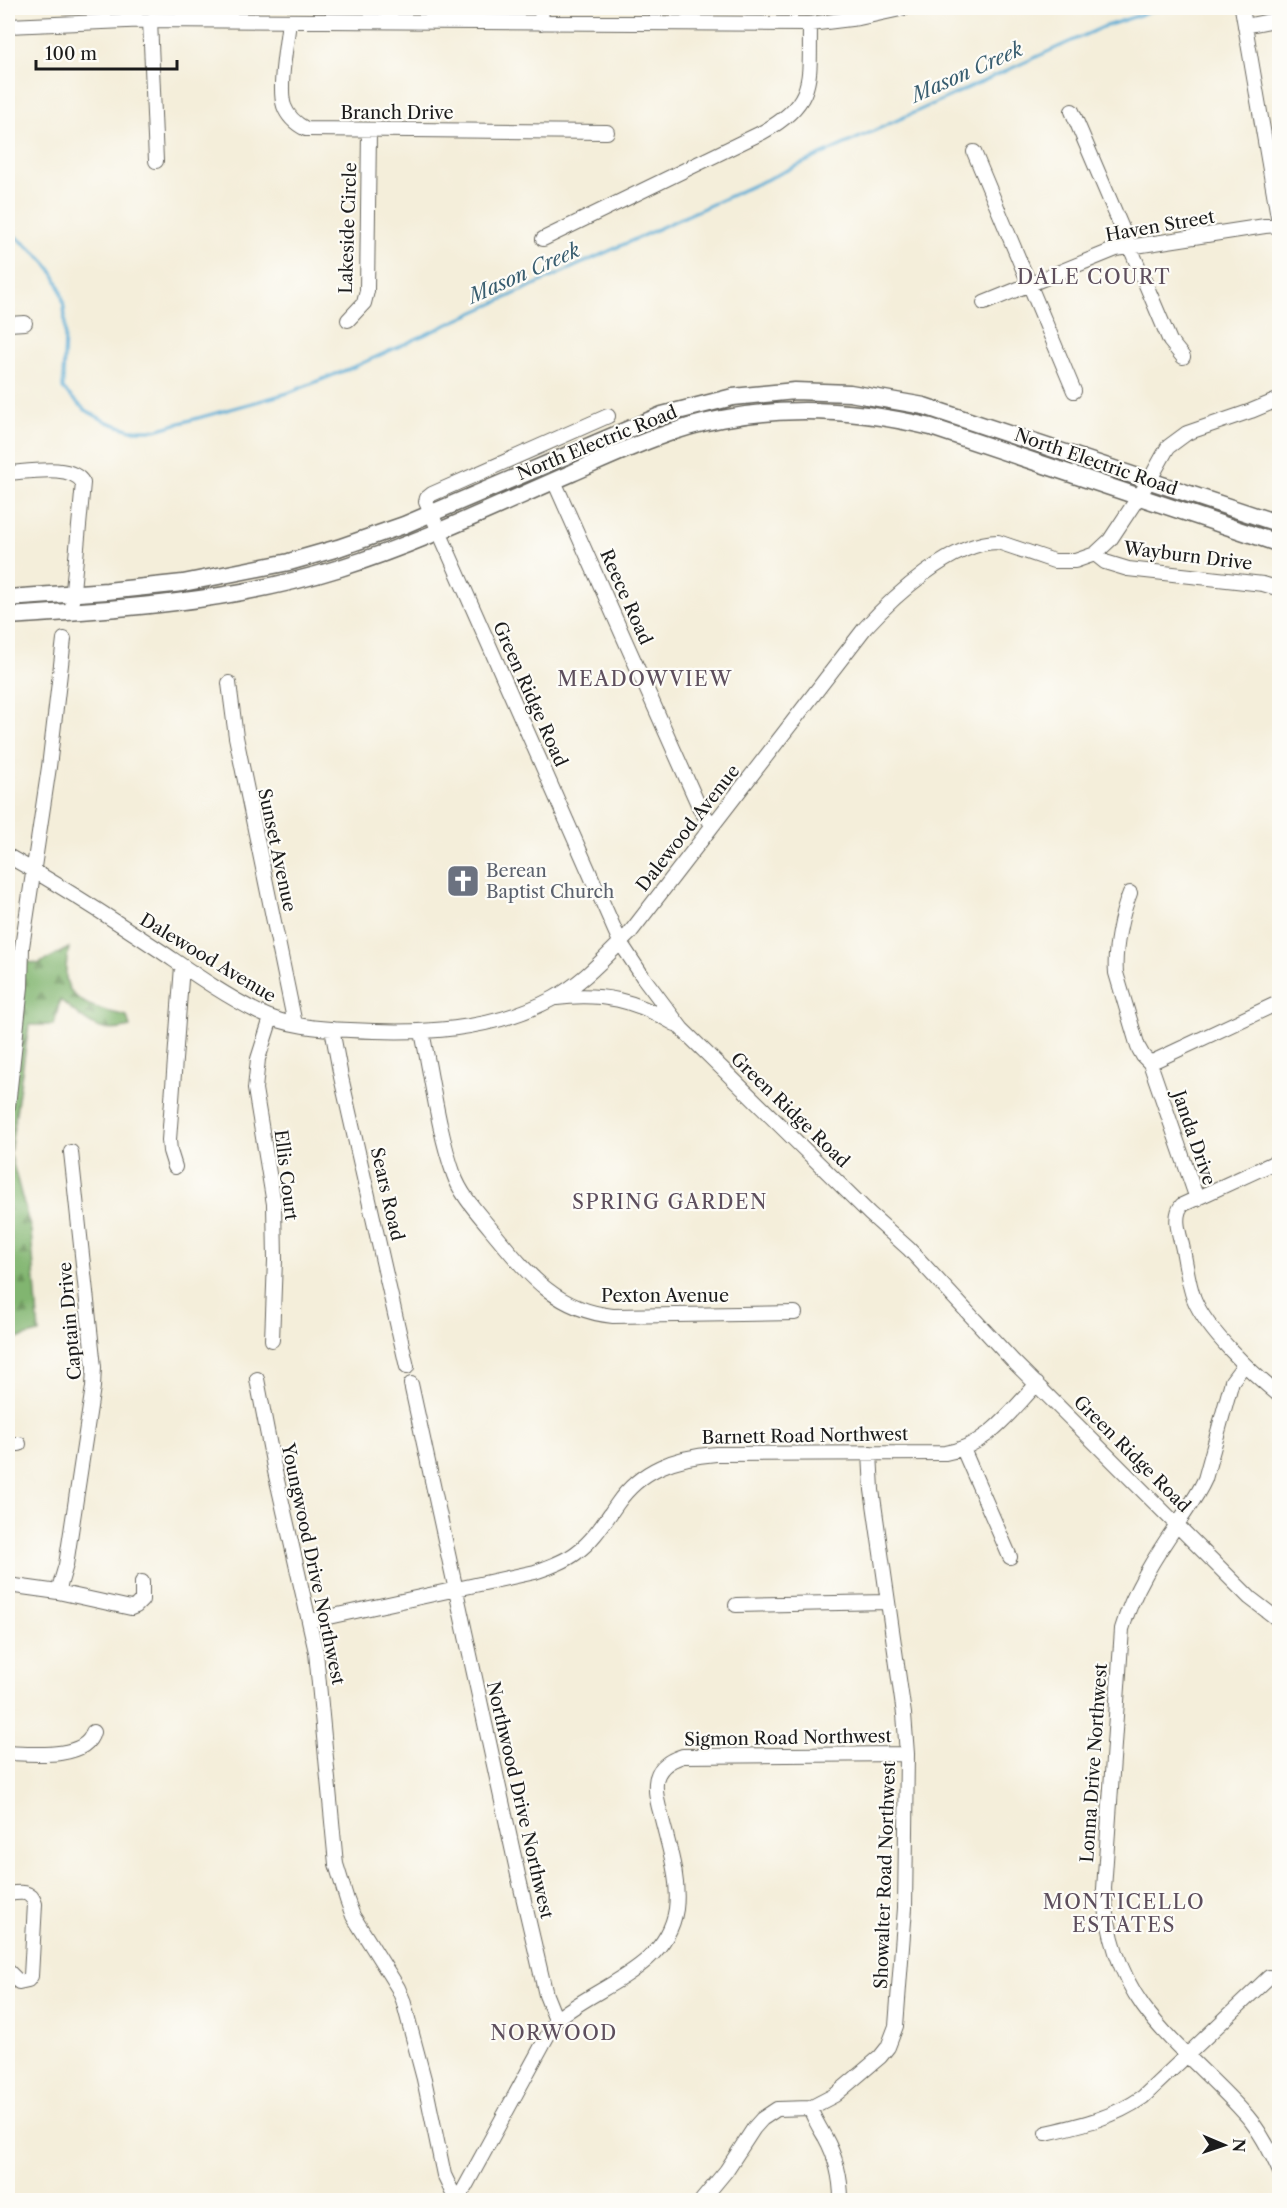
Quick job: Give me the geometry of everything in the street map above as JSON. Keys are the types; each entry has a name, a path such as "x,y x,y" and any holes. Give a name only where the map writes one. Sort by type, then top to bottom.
{"main road":[{"name":"North Electric Road","path":"8,597 160,586 235,574 338,548 431,514 637,424 699,404 760,393 823,391 877,396 924,406 1280,524"},
{"name":"North Electric Road","path":"8,616 186,602 255,590 340,568 438,532 635,445 683,428 747,414 812,410 876,415 931,427 1280,544"}],"street":[{"path":"541,23 542,8"},
{"path":"8,26 150,20 810,24 859,18 905,8"},
{"path":"1242,8 1279,226"},
{"path":"1245,26 1280,19"},
{"path":"150,20 156,161"},
{"name":"Branch Drive","path":"289,21 282,97 288,114 306,129 607,132"},
{"path":"543,239 763,132 792,113 804,96 809,79 810,24"},
{"path":"1072,111 1170,341 1183,357"},
{"name":"Lakeside Circle","path":"348,320 364,303 367,291 369,131"},
{"path":"974,152 1074,391"},
{"name":"Haven Street","path":"984,303 1116,249 1264,226 1279,226"},
{"path":"8,324 26,323"},
{"path":"1095,554 1110,540 1139,498 1168,447 1187,433 1280,399"},
{"path":"431,514 426,502 429,495 608,416"},
{"path":"541,445 549,463"},
{"path":"10,473 57,470 75,474 83,483 74,593 70,612"},
{"name":"Reece Road","path":"554,481 701,811 713,825"},
{"name":"Green Ridge Road","path":"431,514 620,942 682,1029 861,1206 909,1249 1037,1384 1250,1598 1280,1621"},
{"name":"Dalewood Avenue","path":"8,856 232,998 271,1018 332,1029 422,1032 462,1028 506,1017 554,998 596,969 641,920 865,628 896,596 927,572 964,550 989,542 1006,545 1054,561 1075,561 1095,554"},
{"name":"Wayburn Drive","path":"1095,554 1105,562 1128,568 1263,584 1280,589"},
{"path":"8,1106 21,987 22,947 49,767 64,639"},
{"name":"Sunset Avenue","path":"229,682 236,737 295,1024"},
{"name":"Janda Drive","path":"1130,893 1123,915 1115,965 1116,973 1138,1047 1150,1063 1197,1198 1182,1205 1177,1213 1192,1293 1200,1310 1244,1365 1280,1396"},
{"path":"176,1167 169,1140 182,966"},
{"path":"554,998 585,996 619,999 659,1015 682,1029"},
{"path":"1150,1063 1280,1002"},
{"name":"Ellis Court","path":"271,1018 258,1059 255,1089 274,1204 275,1260 272,1340"},
{"name":"Sears Road","path":"332,1029 407,1367"},
{"name":"Pexton Avenue","path":"422,1032 446,1150 454,1178 466,1198 530,1276 548,1290 576,1307 593,1314 613,1316 795,1313"},
{"name":"Captain Drive","path":"58,1592 66,1565 93,1387 94,1367 71,1152"},
{"path":"1197,1198 1280,1160"},
{"name":"Lonna Drive Northwest","path":"1244,1365 1232,1381 1199,1493 1132,1600 1122,1629 1104,1889 1109,1931 1124,1974 1142,2005 1247,2117 1266,2143 1280,2172"},
{"name":"Youngwood Drive Northwest","path":"257,1380 274,1467 310,1621 321,1686 332,1833 340,1881 353,1916 398,1988 403,2000 424,2079 444,2175 457,2200"},
{"name":"Northwood Drive Northwest","path":"411,1384 546,1995 556,2020"},
{"name":"Barnett Road Northwest","path":"310,1621 534,1572 570,1557 590,1540 632,1486 646,1474 669,1462 689,1456 716,1454 945,1452 963,1449 989,1434 1037,1384"},
{"path":"963,1449 1010,1557"},
{"name":"Showalter Road Northwest","path":"702,2200 726,2171 762,2119 777,2109 810,2108 834,2095 871,2066 888,2047 896,2026 905,1908 907,1754 904,1714 872,1490 870,1453"},
{"path":"8,1585 58,1592 131,1608 142,1600 142,1582"},
{"path":"736,1605 888,1602"},
{"path":"8,1753 75,1750 89,1742 93,1732"},
{"name":"Sigmon Road Northwest","path":"556,2020 646,1960 667,1936 676,1911 676,1879 656,1783 662,1769 668,1763 683,1756 907,1754"},
{"path":"8,1894 28,1893 35,1904 31,1976 28,1980 19,1982 8,1971"},
{"path":"1046,2133 1093,2122 1129,2107 1143,2097 1269,1977"},
{"path":"457,2200 556,2020"},
{"path":"810,2108 833,2154 838,2171 841,2200"}],"green space":[{"path":"69,948 66,974 70,990 83,1002 127,1016 130,1027 108,1030 100,1028 84,1020 60,1000 54,1025 29,1025 10,1153 31,1231 39,1333 8,1341 8,971 12,958 38,964"}],"waterway":[{"name":"Mason Creek","path":"8,230 43,260 60,288 65,321 63,389 85,410 107,422 131,430 155,430 288,393 356,366 1067,43 1103,27 1161,8"}],"place":[{"name":"Berean Baptist Church","path":"463,881"}],"district":[{"name":"DALE COURT","path":"1094,277"},
{"name":"MEADOWVIEW","path":"645,679"},
{"name":"SPRING GARDEN","path":"670,1202"},
{"name":"MONTICELLO ESTATES","path":"1124,1914"},
{"name":"NORWOOD","path":"554,2033"}]}
